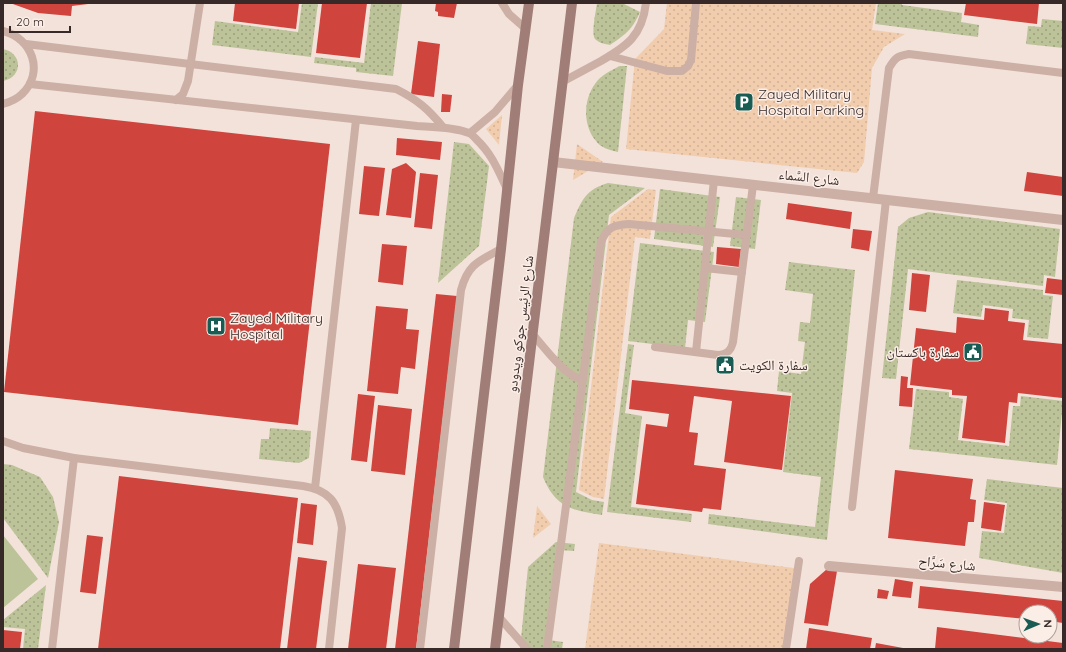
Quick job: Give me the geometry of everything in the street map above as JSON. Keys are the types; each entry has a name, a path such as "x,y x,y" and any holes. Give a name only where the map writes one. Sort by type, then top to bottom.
{"street":[{"name":"شارع الرئيس جوكو ويدودو","path":"454,649 501,249 518,85 529,3"},
{"name":"شارع الرئيس جوكو ويدودو","path":"495,649 572,3"},
{"name":"شارع السَّماء","path":"553,162 1063,220"},
{"name":"شارع سَرَّاح","path":"829,566 1063,587"}],"lane":[{"path":"176,100 183,94 186,88 192,64 200,3"},
{"path":"502,3 509,14 526,29"},
{"path":"562,82 618,52 633,39 642,23 646,3"},
{"path":"610,56 667,71 682,71 688,66 691,60 696,3"},
{"path":"3,31 12,33 26,44 34,63 30,84 22,94 12,101 3,104"},
{"path":"26,44 396,89 414,98 430,112 443,127"},
{"path":"872,198 889,68 894,59 902,55 909,54 1063,73"},
{"path":"30,84 356,120 443,127 470,133 481,143 494,161 507,189"},
{"path":"470,133 495,112 518,85"},
{"path":"315,488 356,120"},
{"path":"696,352 714,180"},
{"path":"655,347 718,355 725,354 731,349 753,185"},
{"path":"852,507 886,200"},
{"path":"547,649 582,380 601,242 604,233 611,227 620,224 630,224 746,236"},
{"path":"420,649 461,290 464,277 471,268 478,261 501,249"},
{"path":"705,268 742,272"},
{"path":"533,335 566,370 575,378 582,380"},
{"path":"3,441 23,448 74,458 315,488 326,493 335,502 340,514 342,528 330,649"},
{"path":"52,649 74,458"},
{"path":"786,649 799,561"},
{"path":"499,617 527,649"}],"green space":[{"path":"302,3 318,3 311,57 212,45 215,21 298,32"},
{"path":"371,3 402,3 393,76 356,72 356,68 314,63 315,57 364,63"},
{"path":"597,3 622,3 640,12 628,31 610,45 598,41 594,36"},
{"path":"878,3 902,3 902,5 962,13 961,22 979,25 978,37 875,24"},
{"path":"1042,19 1063,21 1063,48 1026,44 1028,26 1041,27"},
{"path":"3,49 10,51 14,55 18,65 14,75 10,79 3,81"},
{"path":"620,66 627,66 618,152 603,147 596,141 589,128 586,113 588,98 597,81"},
{"path":"454,142 469,144 489,166 479,246 438,283"},
{"path":"608,183 645,188 609,215 576,492 592,500 604,502 602,515 566,506 553,495 543,477 574,218 586,196 595,189"},
{"path":"660,189 720,197 713,247 654,239"},
{"path":"736,197 761,200 755,249 730,246"},
{"path":"928,212 1060,229 1055,277 1044,275 1043,286 908,269 896,379 882,378 898,227 909,218"},
{"path":"640,243 714,252 705,322 688,320 685,348 628,341"},
{"path":"789,262 855,270 827,540 708,524 709,514 815,527 821,477 783,472 792,393 777,391 779,371 801,374 805,342 798,341 800,322 810,323 813,294 785,290"},
{"path":"957,280 1043,290 1043,295 1053,296 1048,339 1027,337 1029,320 1012,318 1013,309 983,305 981,317 953,313"},
{"path":"628,344 634,345 625,413 642,416 631,507 692,514 691,522 607,512"},
{"path":"916,389 949,392 949,397 963,399 958,440 1009,446 1013,406 1020,406 1021,396 1063,401 1057,465 909,449"},
{"path":"270,428 311,431 309,458 299,463 259,459 261,439 269,439"},
{"path":"3,464 12,465 40,477 53,497 59,522 48,578 3,518"},
{"path":"987,479 1063,488 1063,573 979,558 982,531 1004,533 1007,503 984,500"},
{"path":"3,535 38,579 3,608"},
{"path":"556,542 575,544 574,551 560,550 549,640 563,642 562,649 520,649 528,567"},
{"path":"46,585 38,649 23,649 25,629 3,627 3,620"}],"sand":[{"name":"Zayed Military Hospital Parking","path":"667,3 876,3 872,30 905,34 884,47 872,68 864,162 857,173 626,149 635,59 664,29"},
{"path":"502,115 499,145 486,129"},
{"path":"577,144 603,162 573,180"},
{"path":"648,189 656,190 650,239 635,237 604,499 593,497 579,490 611,217"},
{"path":"537,506 551,524 533,538"},
{"path":"599,543 794,568 784,649 585,649"}],"building":[{"path":"10,3 88,4 72,6 71,16 38,13"},
{"path":"235,3 299,3 296,29 233,21"},
{"path":"322,3 367,3 360,58 316,53"},
{"path":"436,3 457,3 454,18 438,16 438,12 435,11"},
{"path":"966,3 1039,3 1037,24 964,15"},
{"path":"418,41 440,44 434,97 411,94"},
{"path":"442,94 452,95 450,112 441,112"},
{"path":"35,111 330,144 298,425 4,392"},
{"path":"397,138 442,142 440,160 396,155"},
{"path":"406,163 416,172 411,218 386,215 392,169"},
{"path":"364,166 385,168 379,216 359,214"},
{"path":"1027,172 1063,177 1063,196 1024,191"},
{"path":"420,173 438,175 432,229 414,227"},
{"path":"788,203 852,212 850,229 786,219"},
{"path":"853,229 872,231 869,251 851,248"},
{"path":"382,244 407,246 403,285 378,282"},
{"path":"717,247 741,249 739,267 716,264"},
{"path":"912,273 930,275 926,312 909,310"},
{"path":"1047,278 1063,280 1063,295 1045,293"},
{"path":"436,294 457,296 416,649 395,649"},
{"path":"376,306 408,309 406,329 419,330 415,369 401,367 398,394 367,391"},
{"path":"985,308 1009,311 1008,321 1025,323 1023,340 1063,344 1062,398 1018,393 1017,403 1009,402 1005,443 962,438 967,396 952,395 952,390 910,385 916,328 956,333 957,317 984,320"},
{"path":"901,376 908,377 907,388 913,388 912,407 899,406"},
{"path":"632,380 791,396 782,470 724,462 732,401 694,396 689,432 698,433 694,465 726,469 721,510 703,508 702,512 636,504 646,424 667,427 669,414 629,409"},
{"path":"358,394 375,396 367,462 351,460"},
{"path":"378,405 412,409 405,475 371,471"},
{"path":"895,470 973,479 970,499 976,500 974,522 968,522 965,546 888,538"},
{"path":"119,476 298,498 280,649 98,649"},
{"path":"984,502 1005,505 1001,531 981,528"},
{"path":"301,503 317,505 313,545 297,543"},
{"path":"87,535 103,537 96,594 80,592"},
{"path":"298,557 327,561 316,649 287,649"},
{"path":"358,564 396,568 386,649 348,649"},
{"path":"827,569 837,571 828,626 804,623 810,584"},
{"path":"895,579 913,582 911,598 892,596"},
{"path":"920,586 1063,601 1063,623 1058,622 1058,604 1018,604 1018,618 918,608"},
{"path":"878,589 889,591 887,599 877,598"},
{"path":"937,627 1018,637 1018,644 1063,643 1063,649 935,649"},
{"path":"809,628 872,638 870,649 806,649"},
{"path":"3,630 22,632 20,649 3,649"},
{"path":"876,643 903,648 903,649 875,649"}],"place":[{"name":"Zayed Military Hospital Parking","path":"744,102"},
{"name":"Zayed Military Hospital","path":"216,326"},
{"name":"سفارة باكستان","path":"973,352"},
{"name":"سفارة الكويت","path":"725,365"}]}
